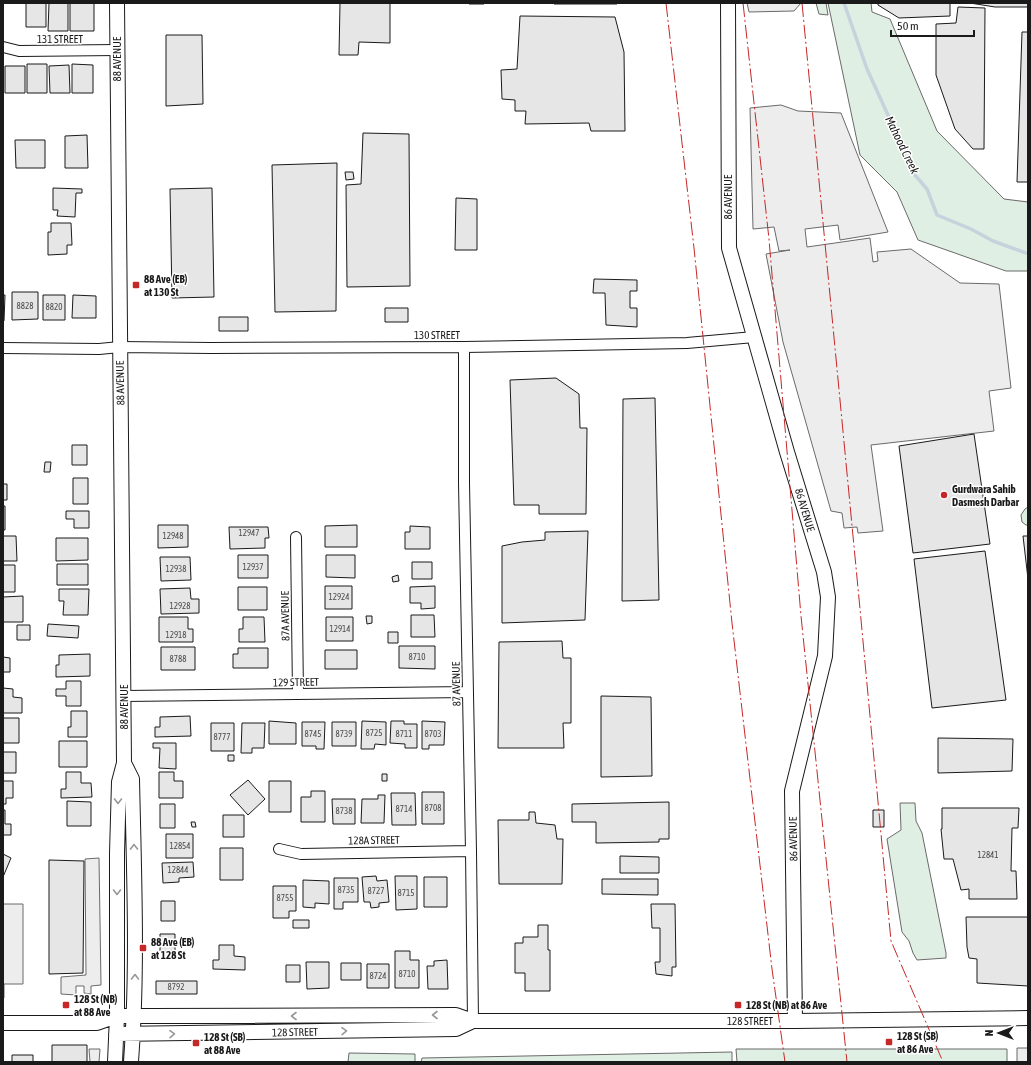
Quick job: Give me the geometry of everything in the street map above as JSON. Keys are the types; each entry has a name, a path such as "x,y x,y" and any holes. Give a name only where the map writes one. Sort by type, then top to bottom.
{"main road":[{"name":"88 AVENUE","path":"114,1062 117,1016 118,782 124,763 117,3"},
{"name":"86 AVENUE","path":"728,3 728,248 787,452 824,572 828,597 825,656 792,791 795,1021"},
{"name":"88 AVENUE","path":"124,763 132,779 135,909 134,1016 131,1062"},
{"name":"128 STREET","path":"117,1016 456,1015 472,1021 795,1021 1028,1018"},
{"path":"3,1022 97,1023 117,1016"},
{"name":"128 STREET","path":"116,1034 456,1029 472,1021"},
{"path":"97,1023 116,1034"}],"street":[{"name":"131 STREET","path":"3,47 19,51 117,50"},
{"name":"130 STREET","path":"3,348 99,349 120,347 464,347 688,343 754,337"},
{"name":"87 AVENUE","path":"464,347 472,1021"},
{"name":"87A AVENUE","path":"296,537 298,694"},
{"name":"129 STREET","path":"124,696 468,692"},
{"name":"128A STREET","path":"279,849 301,854 471,851"}],"green space":[{"path":"816,3 826,3 828,15 819,14"},
{"path":"828,3 871,3 872,12 890,19 937,131 1004,199 1028,202 1028,271 1006,271 918,240 897,192 860,155"},
{"path":"1028,507 1028,525 1026,525 1022,522 1021,515"},
{"path":"900,803 915,803 916,821 922,833 946,958 917,960 909,941 902,932 887,839 901,830"},
{"path":"736,1049 1007,1049 1007,1062 737,1062"},
{"path":"732,1052 732,1062 421,1062 422,1058"},
{"path":"349,1053 415,1054 415,1062 348,1062"}],"shaded area":[{"path":"747,3 801,3 794,11 749,12"},
{"path":"781,105 798,111 841,113 888,232 840,240 838,225 805,229 807,247 870,238 873,262 878,261 877,252 911,249 960,283 999,284 1011,388 989,391 994,431 871,445 883,531 858,533 857,527 844,528 842,513 831,511 783,342 766,254 790,250 779,251 774,227 753,229 750,108"},
{"path":"99,858 101,985 91,986 91,994 84,993 84,986 76,986 76,995 61,994 61,977 86,975 85,859"},
{"path":"3,904 23,904 23,984 4,984 4,998 3,998"},
{"path":"1017,1048 1028,1048 1028,1062 1017,1062"},
{"path":"89,1049 100,1049 99,1062 90,1062"}],"building":[{"path":"26,3 46,3 46,27 26,27"},
{"path":"49,3 68,3 68,31 48,31"},
{"path":"70,3 94,3 94,31 70,31"},
{"path":"340,3 390,3 390,43 359,42 358,55 339,55"},
{"path":"484,3 484,4 469,4"},
{"path":"617,3 617,4 554,4"},
{"path":"878,3 950,3 950,16 899,18 878,5"},
{"path":"970,3 1028,3 1028,7 995,7"},
{"path":"958,7 985,8 984,149 973,149 955,129 936,75 936,24 956,23"},
{"path":"520,16 615,17 624,52 625,131 591,131 589,123 525,124 526,111 515,111 515,100 502,99 501,70 517,69"},
{"path":"1022,32 1028,32 1028,182 1017,182"},
{"path":"166,35 202,35 203,104 166,106"},
{"path":"27,64 47,64 47,93 27,93"},
{"path":"72,64 93,65 93,93 72,93"},
{"path":"69,65 70,93 50,93 49,66"},
{"path":"5,66 25,66 25,93 5,93"},
{"path":"363,133 409,134 410,286 347,287 346,185 361,184"},
{"path":"87,135 88,168 65,168 65,136"},
{"path":"15,140 45,140 45,168 16,168"},
{"path":"337,163 336,311 275,312 272,165"},
{"path":"345,172 353,172 354,179 346,180"},
{"path":"53,188 82,189 82,193 76,193 75,217 57,216 58,210 53,210"},
{"path":"212,188 214,297 172,298 170,189"},
{"path":"456,198 477,199 477,250 455,250"},
{"path":"51,223 71,223 72,245 67,245 67,254 48,255 48,232 51,232"},
{"path":"594,279 637,280 637,291 630,291 630,308 637,308 637,327 606,325 605,293 593,293"},
{"path":"12,292 38,292 38,319 12,320"},
{"path":"3,295 5,295 4,321 3,321"},
{"path":"43,295 65,295 65,320 43,320"},
{"path":"73,295 96,296 96,318 72,318"},
{"path":"385,308 408,308 408,322 385,322"},
{"path":"219,317 248,317 248,331 219,331"},
{"path":"556,378 579,394 580,428 587,428 586,514 539,514 539,505 514,505 510,380"},
{"path":"655,398 659,600 622,601 623,399"},
{"name":"Gurdwara Sahib Dasmesh Darbar","path":"974,434 990,544 913,553 899,446"},
{"path":"72,445 87,445 87,465 72,465"},
{"path":"45,462 51,462 50,472 44,472"},
{"path":"73,478 88,478 88,504 73,504"},
{"path":"3,484 7,484 7,500 3,500"},
{"path":"3,506 5,506 5,530 3,530"},
{"path":"66,511 89,511 89,528 74,528 74,519 66,519"},
{"path":"158,525 188,525 188,547 158,548"},
{"path":"357,525 357,547 325,547 325,526"},
{"path":"410,526 430,527 430,549 405,549 405,532 410,532"},
{"path":"229,527 268,527 269,538 265,538 265,548 230,549"},
{"path":"588,531 585,620 502,623 502,546 545,540 545,532"},
{"path":"3,536 16,536 17,561 3,561"},
{"path":"1023,536 1028,536 1028,579"},
{"path":"56,538 88,538 88,560 56,561"},
{"path":"985,551 1006,700 932,708 914,559"},
{"path":"238,555 268,555 268,578 238,578"},
{"path":"326,555 355,555 355,578 326,577"},
{"path":"160,557 190,557 191,580 161,581"},
{"path":"412,562 432,562 432,579 412,579"},
{"path":"57,564 88,564 88,585 57,585"},
{"path":"3,565 15,565 15,592 3,592"},
{"path":"398,575 399,581 393,582 392,577"},
{"path":"325,586 352,586 352,609 325,609"},
{"path":"435,586 435,608 421,609 421,603 410,603 410,587"},
{"path":"238,587 267,587 267,610 238,610"},
{"path":"190,588 191,599 199,599 199,613 161,614 160,589"},
{"path":"59,589 89,589 88,615 63,615 64,601 59,601"},
{"path":"23,596 23,622 3,622 3,597"},
{"path":"411,615 434,615 435,637 411,637"},
{"path":"366,616 372,616 372,623 367,624"},
{"path":"159,617 188,617 188,629 193,629 193,642 159,642"},
{"path":"243,617 264,617 265,642 239,642 239,629 243,629"},
{"path":"326,617 353,617 353,641 326,641"},
{"path":"48,624 79,626 78,638 47,636"},
{"path":"17,625 30,625 30,640 17,640"},
{"path":"388,632 398,632 398,643 388,643"},
{"path":"562,641 563,658 571,658 571,723 563,723 564,748 498,748 499,642"},
{"path":"399,646 435,646 435,669 399,668"},
{"path":"161,647 195,647 195,670 161,670"},
{"path":"238,648 268,648 268,668 233,668 233,654 238,654"},
{"path":"325,650 357,650 357,669 325,669"},
{"path":"90,654 90,676 56,677 56,665 59,665 59,655"},
{"path":"3,657 10,658 10,672 3,672"},
{"path":"66,681 81,681 81,706 66,706 66,696 56,696 56,689 66,689"},
{"path":"3,688 13,689 13,697 22,698 22,713 3,713"},
{"path":"601,696 651,697 652,776 601,777"},
{"path":"71,711 87,711 87,737 68,737 68,727 71,727"},
{"path":"190,716 191,736 155,737 155,727 160,727 160,717"},
{"path":"3,718 19,718 19,743 3,743"},
{"path":"269,721 296,723 296,744 269,744"},
{"path":"362,721 386,722 386,745 375,744 374,749 361,749"},
{"path":"391,721 404,721 404,724 417,724 417,748 405,748 405,744 390,743"},
{"path":"422,721 445,722 444,745 429,745 429,749 422,749"},
{"path":"302,722 325,722 324,749 316,749 316,746 302,746"},
{"path":"332,722 356,722 356,746 332,746"},
{"path":"211,723 234,723 234,751 211,751"},
{"path":"242,723 265,723 264,748 252,748 252,753 241,753"},
{"path":"938,738 1013,739 1012,771 938,773"},
{"path":"59,741 87,741 87,767 59,767"},
{"path":"153,743 176,743 176,769 159,768 160,748 153,748"},
{"path":"3,752 16,752 16,773 3,773"},
{"path":"228,755 234,755 234,761 228,761"},
{"path":"66,772 81,772 81,783 91,783 92,797 61,798 61,789 66,789"},
{"path":"159,772 174,772 174,781 183,781 183,798 159,798"},
{"path":"382,774 387,774 387,781 382,781"},
{"path":"248,780 265,799 248,815 230,795"},
{"path":"3,781 13,781 13,798 6,798 6,804 3,804"},
{"path":"269,781 291,781 291,812 269,812"},
{"path":"311,791 325,791 325,822 301,822 301,797 311,797"},
{"path":"422,792 444,792 444,824 422,824"},
{"path":"391,793 415,793 416,825 392,825"},
{"path":"378,795 385,795 384,823 361,823 362,799 378,799"},
{"path":"332,799 355,799 355,824 333,824"},
{"path":"67,801 91,802 91,826 67,826"},
{"path":"669,802 669,839 659,839 659,842 596,843 596,822 572,822 572,804"},
{"path":"160,804 175,804 175,828 160,828"},
{"path":"942,808 1019,808 1018,828 1012,828 1011,871 1016,871 1017,899 969,899 969,889 961,890 953,859 944,859 941,829"},
{"path":"3,810 5,810 5,824 11,824 11,835 3,835"},
{"path":"873,810 884,810 884,827 873,827"},
{"path":"529,812 535,812 536,823 555,825 557,839 563,839 562,884 499,884 498,820 529,820"},
{"path":"223,815 244,815 244,837 223,837"},
{"path":"191,822 195,822 196,827 192,827"},
{"path":"166,834 193,834 193,858 166,858"},
{"path":"220,848 243,848 243,880 220,880"},
{"path":"3,854 11,858 3,877"},
{"path":"620,856 659,857 659,873 620,873"},
{"path":"49,860 84,861 83,973 49,974"},
{"path":"193,862 194,877 179,878 179,882 163,883 162,863"},
{"path":"376,876 377,881 387,880 389,902 379,903 379,907 371,908 370,902 364,902 362,877"},
{"path":"395,876 417,876 417,909 396,910"},
{"path":"424,877 447,877 447,907 424,907"},
{"path":"334,878 358,878 358,902 343,902 343,909 334,909"},
{"path":"602,879 658,879 658,895 602,894"},
{"path":"303,880 329,881 329,904 315,903 315,908 303,907"},
{"path":"273,886 296,886 296,911 289,911 289,918 273,918"},
{"path":"161,901 175,901 175,921 161,921"},
{"path":"651,904 675,904 676,967 672,967 672,976 656,974 655,962 660,962 660,928 652,928"},
{"path":"966,917 1028,917 1028,986 977,983 977,959 969,958 967,947"},
{"path":"293,920 309,920 309,928 293,928"},
{"path":"538,925 548,925 548,950 550,950 550,991 525,991 525,973 515,973 515,943 523,943 523,937 538,937"},
{"path":"160,934 175,934 175,951 160,951"},
{"path":"219,945 234,945 234,956 245,957 245,970 213,969 213,960 219,960"},
{"path":"395,951 410,951 410,960 419,960 419,988 395,988"},
{"path":"447,960 448,989 428,989 427,966 434,966 434,961"},
{"path":"306,962 329,962 329,988 307,989"},
{"path":"341,963 361,963 361,980 341,980"},
{"path":"367,964 389,964 389,988 367,988"},
{"path":"286,965 300,965 300,982 286,982"},
{"path":"156,981 197,981 197,994 156,994"},
{"path":"52,1045 87,1045 87,1062 52,1062"},
{"path":"12,1055 33,1055 33,1062 12,1062"}],"waterway":[{"name":"Mahood Creek","path":"844,3 867,69 893,126 904,155 914,174 927,189 937,215 971,229 993,241 1028,253"}],"power":[{"path":"666,3 694,248 732,623 772,969 785,1062"},
{"path":"743,3 769,239 801,616 847,1062"},
{"path":"802,3 891,941 943,1062"}],"place":[{"name":"88 Ave (EB) at 130 St","path":"136,285"},
{"name":"Gurdwara Sahib Dasmesh Darbar","path":"944,495"},
{"name":"88 Ave (EB) at 128 St","path":"143,948"},
{"name":"128 St (NB) at 88 Ave","path":"66,1005"},
{"name":"128 St (NB) at 86 Ave","path":"738,1005"},
{"name":"128 St (SB) at 86 Ave","path":"889,1042"},
{"name":"128 St (SB) at 88 Ave","path":"196,1043"}]}
